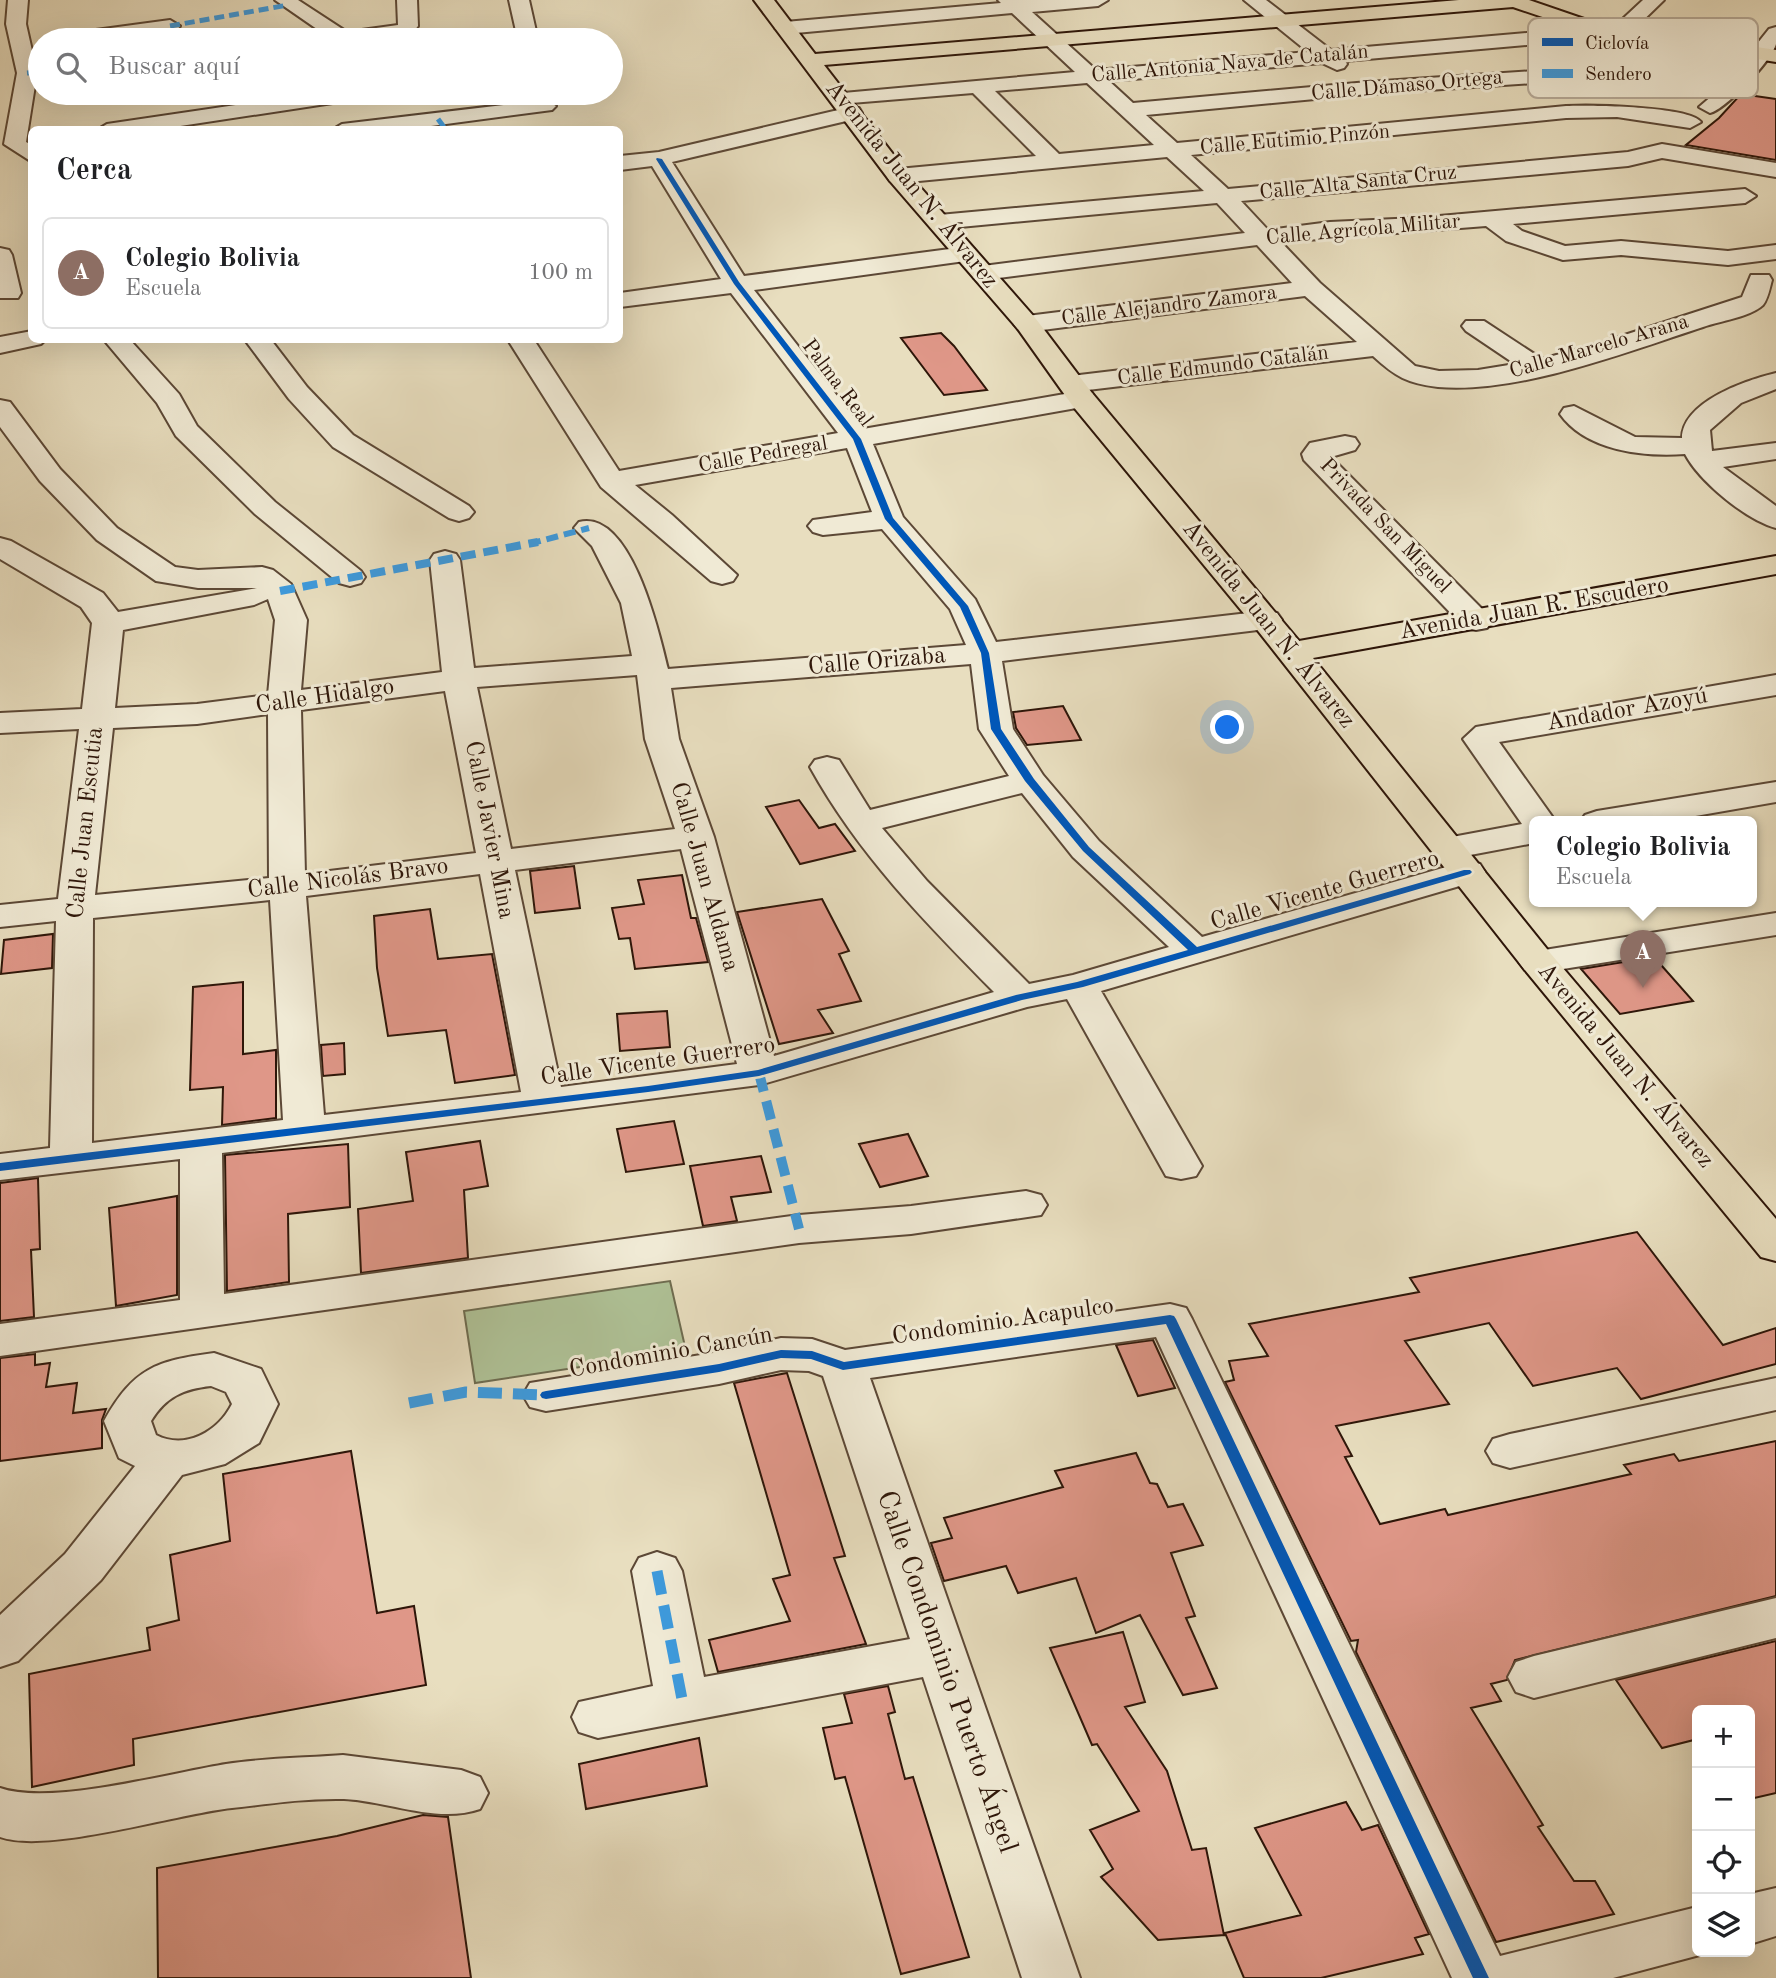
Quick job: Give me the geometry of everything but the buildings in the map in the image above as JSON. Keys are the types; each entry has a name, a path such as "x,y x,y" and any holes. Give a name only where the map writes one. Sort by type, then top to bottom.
{"main road":[{"name":"Avenida Juan N. Álvarez","path":"765,0 780,14 810,60 898,176 1027,324 1076,391 1266,620 1538,962 1776,1247"},
{"path":"810,60 1515,0 1560,18"},
{"name":"Avenida Juan R. Escudero","path":"1291,652 1476,621 1776,565"}],"street":[{"path":"18,0 16,24 28,42"},
{"path":"285,0 324,28"},
{"path":"406,28 407,0"},
{"path":"519,0 525,28"},
{"path":"894,0 910,18"},
{"path":"780,14 910,18 1011,3 1098,0"},
{"path":"1254,0 1478,171"},
{"path":"1635,18 1654,0"},
{"path":"1011,3 1223,196 1311,288 1375,348"},
{"path":"123,11 170,26 165,28"},
{"path":"1768,55 1776,33"},
{"name":"Calle Antonia Nava de Catalán","path":"623,163 659,159 845,106 978,86 1528,39"},
{"path":"19,146 28,64"},
{"name":"Calle Dámaso Ortega","path":"1126,110 1368,88 1528,77"},
{"path":"978,86 1053,161"},
{"path":"1675,176 1662,151 1690,122 1721,98"},
{"path":"203,105 215,122"},
{"path":"161,126 215,122 277,105"},
{"path":"389,126 448,121 546,106"},
{"name":"Calle Eutimio Pinzón","path":"898,176 1598,110 1690,122"},
{"name":"Calle Alta Santa Cruz","path":"939,222 1651,156 1662,151 1776,170"},
{"name":"Palma Real","path":"659,159 736,284 857,439 889,519 964,606 985,653 996,729 1030,781 1086,849 1194,950"},
{"path":"1608,160 1675,176"},
{"name":"Calle Agrícola Militar","path":"623,300 736,284 1266,239 1330,229 1759,199 1675,176"},
{"path":"1491,218 1514,236 1563,253 1621,248 1728,258 1776,252"},
{"path":"0,255 14,294"},
{"path":"1728,258 1771,299"},
{"name":"Calle Alejandro Zamora","path":"1027,324 1311,288"},
{"name":"Calle Marcelo Arana","path":"1375,348 1406,372 1421,377 1461,379 1538,368 1753,301 1771,299"},
{"path":"1475,326 1538,368"},
{"path":"0,345 28,340"},
{"path":"120,343 169,400 186,430 265,508 350,577"},
{"path":"260,343 298,393 343,441 459,512"},
{"path":"522,343 611,481 662,521 722,575"},
{"name":"Calle Edmundo Catalán","path":"1076,391 1375,348"},
{"path":"1776,380 1743,390 1720,402 1696,428 1699,453 1776,519"},
{"path":"1743,390 1765,406"},
{"name":"Calle Pedregal","path":"611,481 857,439 1076,391"},
{"path":"0,408 50,475 107,534 167,575 181,579 262,576 280,591 291,620 284,703 287,887 304,1129"},
{"path":"1574,414 1606,437 1630,445 1699,453 1776,451"},
{"name":"Privada San Miguel","path":"1345,444 1320,449 1316,454 1318,460 1476,621"},
{"path":"822,526 889,519"},
{"name":"Calle Juan Aldama","path":"589,528 605,541 636,603 652,672 662,739 696,838 759,1073"},
{"path":"0,547 92,600 103,612 108,623 280,591"},
{"name":"Calle Javier Mina","path":"446,560 459,679 543,1099"},
{"name":"Calle Orizaba","path":"652,672 985,653 1266,620"},
{"name":"Calle Juan Escutia","path":"71,1159 75,908 108,623"},
{"name":"Calle Hidalgo","path":"0,723 197,714 459,679 652,672"},
{"name":"Andador Azoyú","path":"1535,816 1480,739 1488,734 1776,685"},
{"path":"827,767 862,822 896,867 1020,997"},
{"path":"862,822 1030,781"},
{"path":"1633,816 1776,792"},
{"name":"Calle Vicente Guerrero","path":"0,1167 543,1099 648,1089 759,1073 1020,997 1079,985 1194,950 1529,834"},
{"name":"Calle Nicolás Bravo","path":"0,916 287,887 696,838"},
{"path":"1538,962 1770,932"},
{"path":"1079,985 1181,1166"},
{"path":"201,1142 202,1313"},
{"path":"0,1340 799,1229 911,1220 1026,1205"},
{"name":"Condominio Acapulco","path":"843,1366 1170,1319 1481,1978"},
{"name":"Condominio Cancún","path":"546,1395 719,1368 780,1354 812,1355 843,1366"},
{"name":"Calle Condominio Puerto Ángel","path":"843,1366 1051,1978"},
{"path":"1510,1451 1776,1394"},
{"path":"0,1647 83,1567 166,1461"},
{"path":"657,1571 682,1699"},
{"path":"1534,1677 1776,1618"},
{"path":"598,1717 682,1699 939,1654"},
{"path":"0,1811 9,1817 65,1815 229,1786 344,1777 461,1793"},
{"path":"1755,1918 1776,1912"},
{"path":"1511,1978 1692,1933"}],"green space":[{"path":"670,1281 686,1351 475,1383 464,1311"}],"marked path":[{"path":"170,26 288,5"},
{"path":"438,119 443,126"},
{"path":"280,591 555,539 589,528"},
{"path":"759,1073 799,1229"},
{"path":"409,1403 466,1392 546,1395"},
{"path":"657,1571 682,1699"}],"cycle path":[{"path":"659,159 736,283 857,439 889,519 964,606 985,653 996,729 1030,781 1086,849 1194,950"},
{"path":"0,1167 648,1089 759,1073 1020,997 1079,985 1467,872"},
{"path":"546,1395 719,1368 781,1354 812,1355 843,1366 1170,1319 1481,1978"}],"place":[{"name":"Colegio Bolivia","path":"1643,988"}]}
